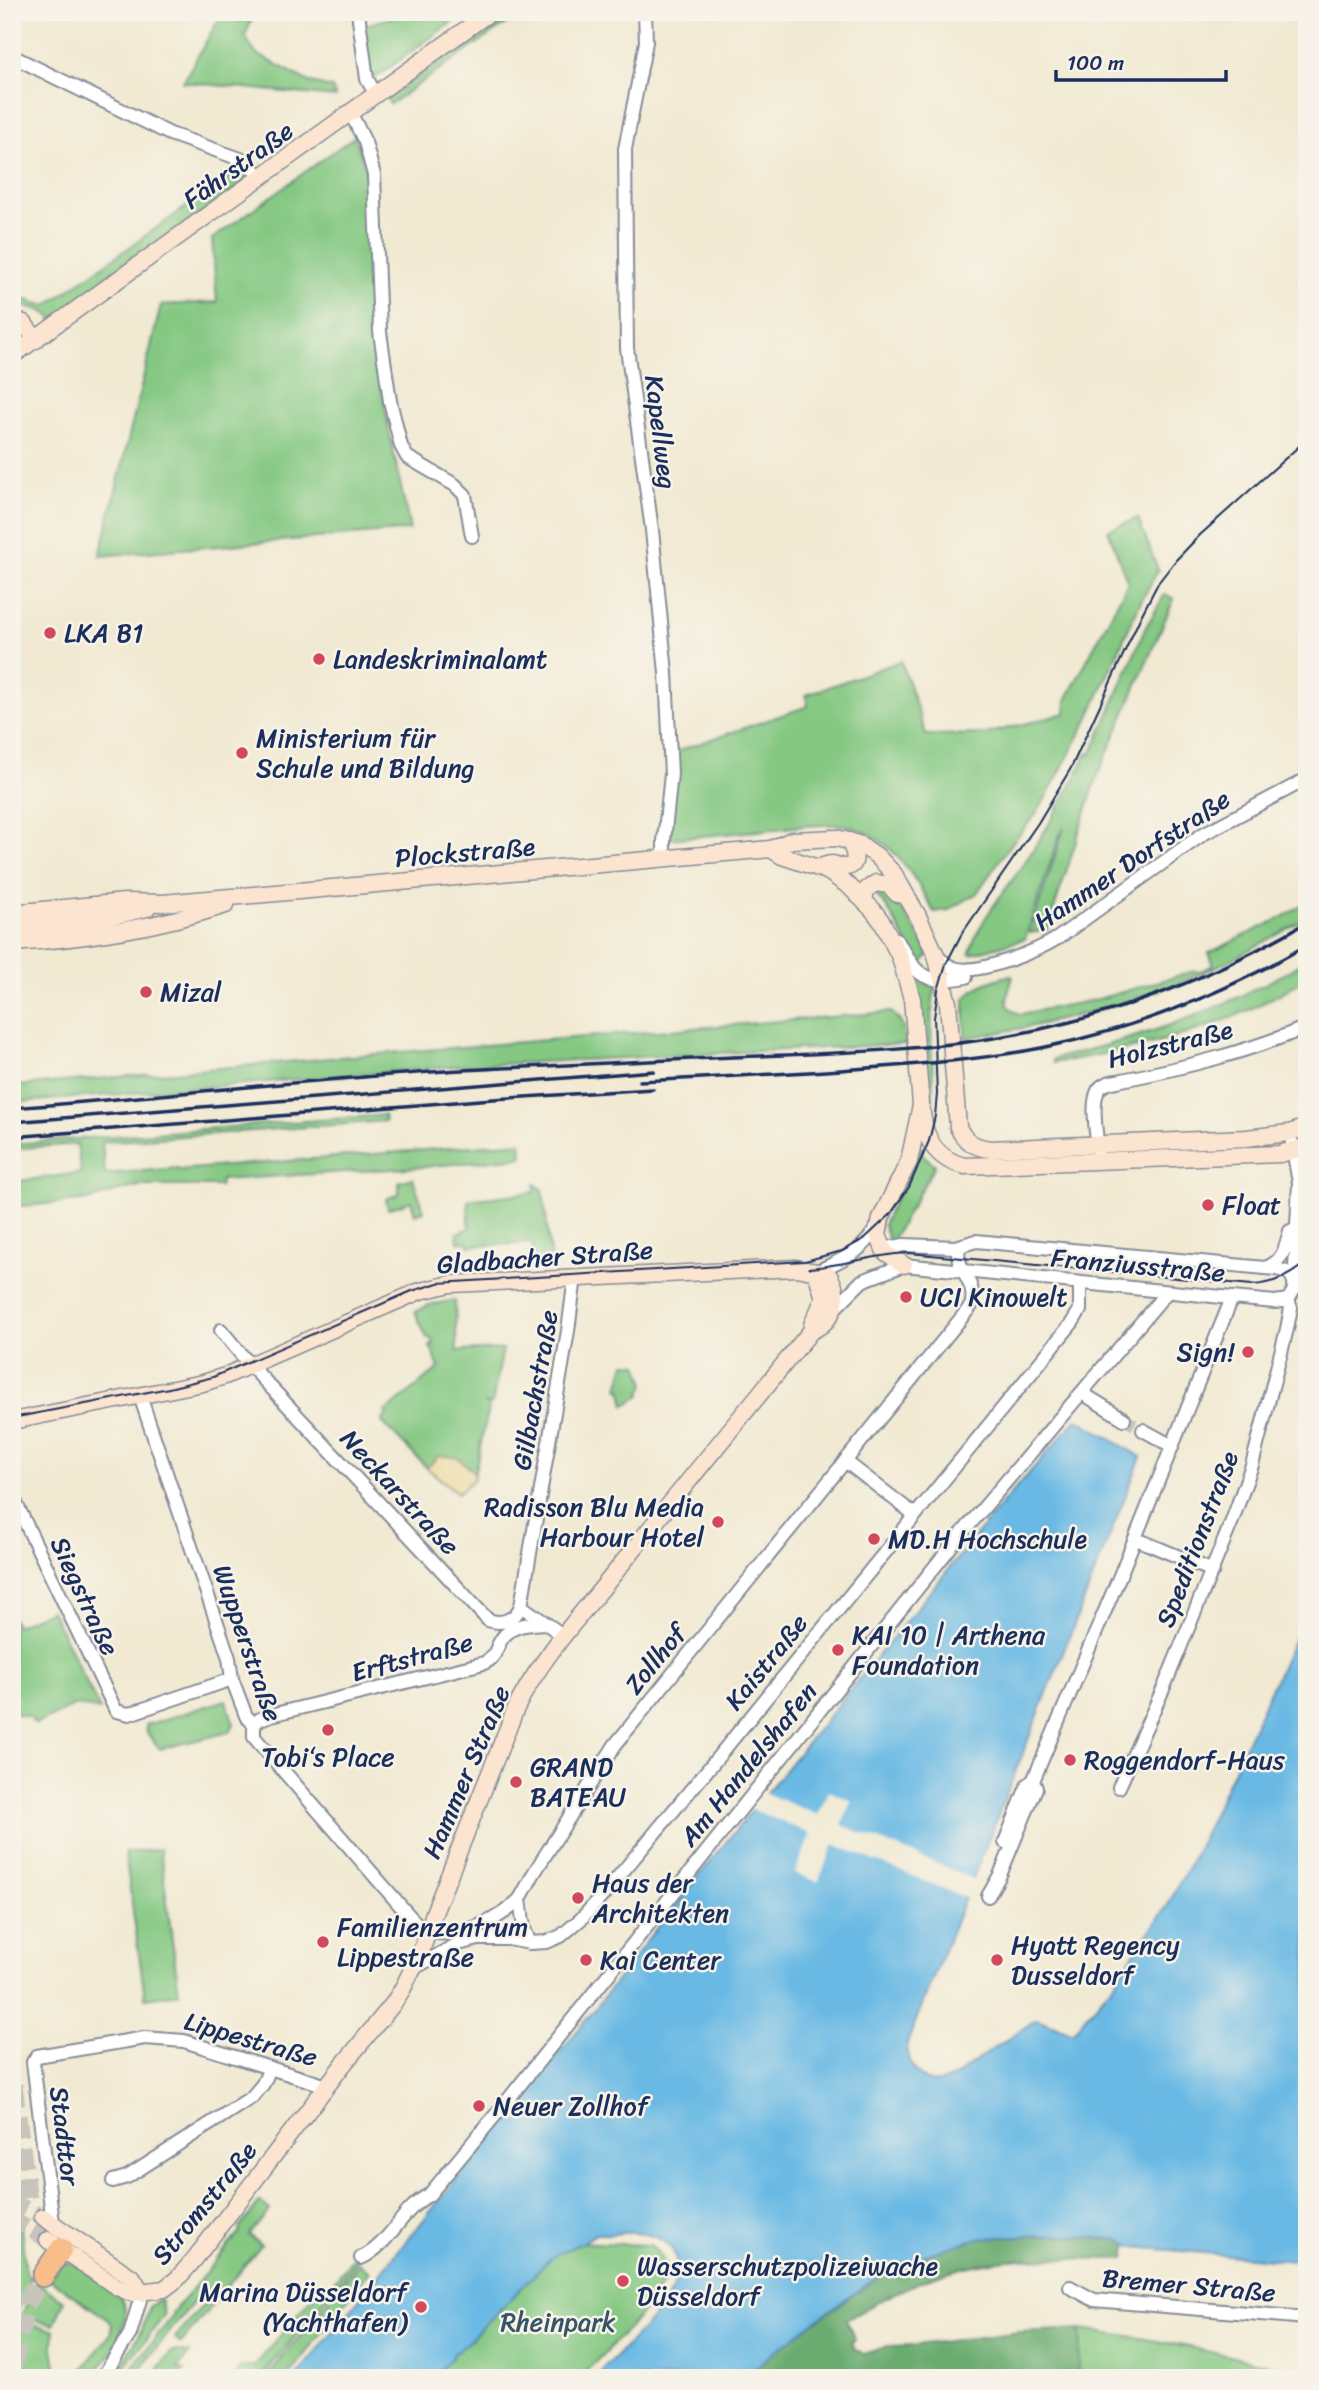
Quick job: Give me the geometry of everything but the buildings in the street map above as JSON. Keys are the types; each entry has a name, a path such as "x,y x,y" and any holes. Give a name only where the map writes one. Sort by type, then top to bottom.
{"highway":[{"path":"43,2276 55,2245"}],"street":[{"path":"358,12 367,79 376,95"},
{"name":"Fährstraße","path":"12,356 490,12"},
{"name":"Kapellweg","path":"645,12 646,42 625,149 627,348 652,530 666,673 671,774 664,859"},
{"path":"12,56 170,134 246,161 262,178"},
{"path":"351,114 365,142 374,175 380,332 390,401 401,446 407,457 455,485 465,495 472,536"},
{"path":"12,319 24,323 36,340"},
{"name":"Hammer Dorfstraße","path":"936,955 955,968 978,968 1037,950 1058,938 1203,834 1307,779"},
{"name":"Plockstraße","path":"12,913 125,902 163,903 664,859 771,849 792,840 836,838 861,845 877,856 894,874 926,931 944,981 957,1122 965,1139 991,1149 1098,1153"},
{"name":"Plockstraße","path":"818,867 832,864 850,866 855,861 856,854 849,841"},
{"name":"Plockstraße","path":"771,849 782,856 827,871 850,887 873,910 891,936 900,957 912,999 921,1105 909,1161 879,1223"},
{"path":"864,901 866,890 876,883 889,885 897,894 907,895"},
{"path":"12,943 80,937 185,916 225,906 248,895"},
{"name":"Plockstraße","path":"12,929 97,920 163,903"},
{"path":"891,936 905,949 920,972 930,978 944,981"},
{"name":"Hammer Dorfstraße","path":"948,1003 954,986 978,968"},
{"name":"Hammer Dorfstraße","path":"944,981 966,977"},
{"name":"Holzstraße","path":"1098,1153 1095,1096 1101,1086 1250,1050 1307,1027"},
{"path":"921,1105 925,1132 932,1147 945,1159 958,1164 977,1166 1246,1139 1289,1133 1307,1127"},
{"name":"Franziusstraße","path":"835,1308 862,1281 904,1265 1275,1302 1288,1300 1292,1295 1294,1282 1300,1148 1289,1133"},
{"path":"1098,1153 1280,1154 1300,1148"},
{"path":"879,1223 878,1235 883,1249 891,1258 904,1265"},
{"path":"816,1272 855,1254 870,1240 879,1223"},
{"name":"Franziusstraße","path":"1257,1268 1270,1266 1281,1258 1288,1244 1289,1232 1296,1227"},
{"name":"Franziusstraße","path":"883,1249 904,1245 960,1246 975,1241 1276,1269 1289,1272 1294,1282"},
{"path":"960,1246 957,1258 965,1271"},
{"name":"Gladbacher Straße","path":"12,1421 203,1383 437,1286 796,1268 816,1272"},
{"name":"Zollhof","path":"428,1932 457,1931 486,1924 505,1914 520,1899 615,1745 971,1306 973,1292 965,1271"},
{"path":"816,1272 824,1272 831,1280 836,1297 835,1308"},
{"name":"Hammer Straße","path":"811,1331 824,1298 816,1272"},
{"name":"Gilbachstraße","path":"521,1606 575,1277"},
{"name":"Kaistraße","path":"414,1968 458,1944 479,1939 547,1942 561,1936 604,1894 1073,1323 1080,1310 1080,1284"},
{"name":"Am Handelshafen","path":"361,2258 373,2253 417,2201 429,2195 953,1544 1167,1292"},
{"path":"999,1855 1121,1573 1232,1298"},
{"name":"Speditionstraße","path":"1119,1787 1213,1570 1252,1465 1287,1329 1291,1308 1288,1300"},
{"name":"Hammer Straße","path":"327,2086 393,2004 414,1968 516,1708 537,1671 709,1454 811,1331 819,1328 835,1308"},
{"path":"222,1330 250,1365"},
{"name":"Neckarstraße","path":"250,1365 488,1620 507,1620 518,1613 521,1606"},
{"path":"1082,1393 1124,1419"},
{"name":"Wupperstraße","path":"140,1396 229,1658 232,1679 246,1716 254,1724 253,1732 257,1740 405,1911 428,1932"},
{"path":"1143,1430 1172,1446"},
{"path":"845,1461 915,1515"},
{"name":"Siegstraße","path":"12,1495 113,1709 119,1714 129,1714 232,1679"},
{"path":"1141,1541 1213,1570"},
{"path":"521,1606 564,1636"},
{"name":"Erftstraße","path":"254,1724 271,1715 484,1663 493,1658 502,1638 508,1632 526,1625 545,1623"},
{"path":"994,1868 988,1896 1000,1875 1036,1788 1033,1781"},
{"path":"520,1899 524,1929 530,1943"},
{"name":"Lippestraße","path":"37,2056 145,2038 164,2038 184,2041 327,2086"},
{"name":"Stadttor","path":"37,2056 33,2062 51,2222"},
{"path":"113,2181 127,2177 252,2097 263,2084 270,2068"},
{"name":"Stromstraße","path":"102,2378 131,2334 142,2293 164,2289 177,2279 327,2086"},
{"path":"51,2222 133,2278 142,2293"},
{"path":"51,2222 61,2236 55,2245 125,2292 142,2293"},
{"name":"Bremer Straße","path":"1070,2287 1094,2300 1307,2318"}],"green space":[{"path":"223,12 255,12 245,36 255,53 311,83 332,88 336,97 183,82"},
{"path":"411,12 466,12 375,78 370,74 362,26"},
{"path":"508,12 523,12 390,104 387,99 462,48"},
{"path":"355,136 368,177 364,192 374,342 410,530 100,556 161,305 217,302 212,239"},
{"path":"246,165 248,168 245,182 53,320 35,309 12,306 12,298 46,306"},
{"path":"1138,518 1158,570 1139,605 1088,719 1047,796 976,894 948,910 934,912 897,856 871,835 856,828 839,825 806,826 667,839 672,753 808,706 806,695 901,661 926,735 986,734 1066,713 1066,700 1128,583 1108,530"},
{"path":"1165,594 1174,599 1097,777 1047,930 1030,933 1064,828 1025,939 971,954 974,940 986,918 1041,838 1087,753 1091,755 1146,627"},
{"path":"880,890 891,893 920,937 929,955 920,965 886,906 875,894"},
{"path":"1307,902 1307,917 1239,956 1188,979 1094,1011 965,1038 965,999 986,983 1011,975 1013,977 1008,1004 1020,1014 1095,1000 1198,972 1214,965 1209,953 1281,918"},
{"path":"1307,960 1307,977 1247,1011 1216,1024 1120,1051 1053,1063 1053,1059 1119,1042 1184,1020 1247,993"},
{"path":"921,979 936,985 931,1018 932,1118 928,1112 924,1038 915,982"},
{"path":"891,1012 902,1026 906,1044 458,1066 12,1103 12,1090 18,1086"},
{"path":"384,1115 385,1121 102,1142 105,1174 521,1142 522,1157 424,1167 221,1180 220,1186 138,1186 92,1200 12,1207 12,1182 81,1173 77,1144 12,1149 12,1144"},
{"path":"920,1144 922,1154 935,1165 890,1244 883,1225"},
{"path":"413,1178 424,1211 415,1214 411,1201 388,1209 386,1199 399,1194 399,1182"},
{"path":"535,1184 543,1190 551,1261 534,1262 532,1243 469,1246 468,1242 458,1242 457,1233 469,1228 468,1200 535,1192"},
{"path":"455,1300 457,1351 503,1349 492,1404 484,1403 489,1405 473,1480 458,1493 427,1468 382,1422 387,1414 385,1412 439,1368 430,1346 434,1345 431,1338 427,1338 415,1312 429,1305"},
{"path":"625,1363 638,1364 645,1384 640,1396 625,1405 622,1391 618,1388"},
{"path":"51,1610 100,1710 75,1705 36,1724 28,1716 12,1713 12,1617 17,1626"},
{"path":"226,1700 234,1724 230,1732 160,1749 147,1733 146,1725"},
{"path":"160,1849 179,1993 145,1998 125,1853"},
{"path":"260,2202 270,2210 249,2235 261,2245 181,2343 175,2338 207,2300 200,2294 139,2370 130,2370 173,2316 172,2313 240,2232 239,2228"},
{"path":"12,2203 19,2207 26,2274 31,2277 15,2315 12,2314"},
{"path":"1046,2234 1119,2240 1128,2243 1125,2259 1041,2258 978,2264 914,2284 846,2320 855,2340 851,2342 854,2348 864,2354 888,2346 1020,2332 1081,2329 1079,2365 1075,2378 746,2378 764,2360 803,2330 889,2270 975,2239"},
{"name":"Rheinpark","path":"569,2242 650,2245 661,2257 665,2267 662,2283 643,2312 579,2378 426,2378 549,2253"},
{"path":"353,2258 357,2261 261,2378 232,2378 241,2367 254,2367 319,2289 325,2293"},
{"path":"71,2263 105,2284 117,2293 124,2305 124,2321 115,2346 105,2361 87,2378 75,2378 110,2335 112,2325 109,2320 49,2279 60,2265"},
{"path":"359,2263 369,2272 286,2378 266,2378"},
{"path":"36,2281 64,2301 54,2325 21,2317"},
{"path":"160,2300 164,2316 125,2366 122,2364 142,2330 150,2306"},
{"path":"18,2322 54,2330 53,2349 57,2372 50,2378 12,2378 12,2336"},
{"path":"1081,2329 1223,2354 1307,2375 1307,2378 1075,2378 1079,2365"},
{"path":"172,2351 190,2353 178,2368 184,2370 177,2378 157,2378 155,2372"}],"sand":[{"path":"438,1456 457,1457 474,1472 473,1480 458,1493 427,1468"}],"water":[{"path":"1077,1419 1141,1457 907,2043 912,2066 925,2079 943,2082 953,2078 1037,2019 1072,2033 1111,1987 1168,1905 1195,1854 1299,1628 1307,1605 1307,2262 1134,2247 1119,2240 1065,2235 975,2239 889,2270 830,2310 764,2360 746,2378 595,2378 661,2307 674,2284 677,2268 670,2247 651,2235 598,2234 549,2260 459,2351 453,2353 452,2358 433,2378 295,2378 1000,1506"}],"pier":[{"path":"829,1791 852,1801 842,1825 976,1880 968,1899 834,1844 818,1882 795,1873 811,1834 749,1808 762,1792 818,1815"}],"tunnel":[{"path":"1124,1419 1143,1430"},
{"path":"12,2085 28,2208"},
{"path":"12,2202 43,2217"},
{"path":"12,2219 48,2240"},
{"path":"12,2366 25,2304 43,2276"}],"tram line":[{"path":"12,1418 213,1377 412,1291 438,1283 805,1261 842,1251 864,1239 890,1215 909,1187 929,1141 937,1094 934,1018 938,990 946,964 961,935 1038,823 1071,768 1158,583 1200,535 1307,439"},
{"path":"809,1268 909,1253 1252,1285 1281,1278 1307,1261"}],"railway":[{"path":"12,1108 462,1070 873,1051 977,1041 1089,1017 1164,992 1237,960 1307,922"},
{"path":"640,1081 916,1064 1041,1048 1110,1031 1178,1007 1244,979 1307,945"},
{"path":"12,1122 654,1071"},
{"path":"12,1137 653,1089"}],"place":[{"name":"LKA B1","path":"50,633"},
{"name":"Landeskriminalamt","path":"319,659"},
{"name":"Ministerium für Schule und Bildung","path":"242,753"},
{"name":"Mizal","path":"146,992"},
{"name":"Float","path":"1208,1205"},
{"name":"UCI Kinowelt","path":"906,1297"},
{"name":"Sign!","path":"1248,1352"},
{"name":"Radisson Blu Media Harbour Hotel","path":"718,1522"},
{"name":"MD.H Hochschule","path":"874,1539"},
{"name":"KAI 10 | Arthena Foundation","path":"838,1650"},
{"name":"Tobi‘s Place","path":"328,1730"},
{"name":"Roggendorf-Haus","path":"1070,1760"},
{"name":"GRAND BATEAU","path":"516,1782"},
{"name":"Haus der Architekten","path":"578,1898"},
{"name":"Familienzentrum Lippestraße","path":"323,1942"},
{"name":"Kai Center","path":"586,1960"},
{"name":"Hyatt Regency Dusseldorf","path":"997,1960"},
{"name":"Neuer Zollhof","path":"479,2106"},
{"name":"Wasserschutzpolizeiwache Düsseldorf","path":"623,2281"},
{"name":"Marina Düsseldorf (Yachthafen)","path":"421,2307"}]}
